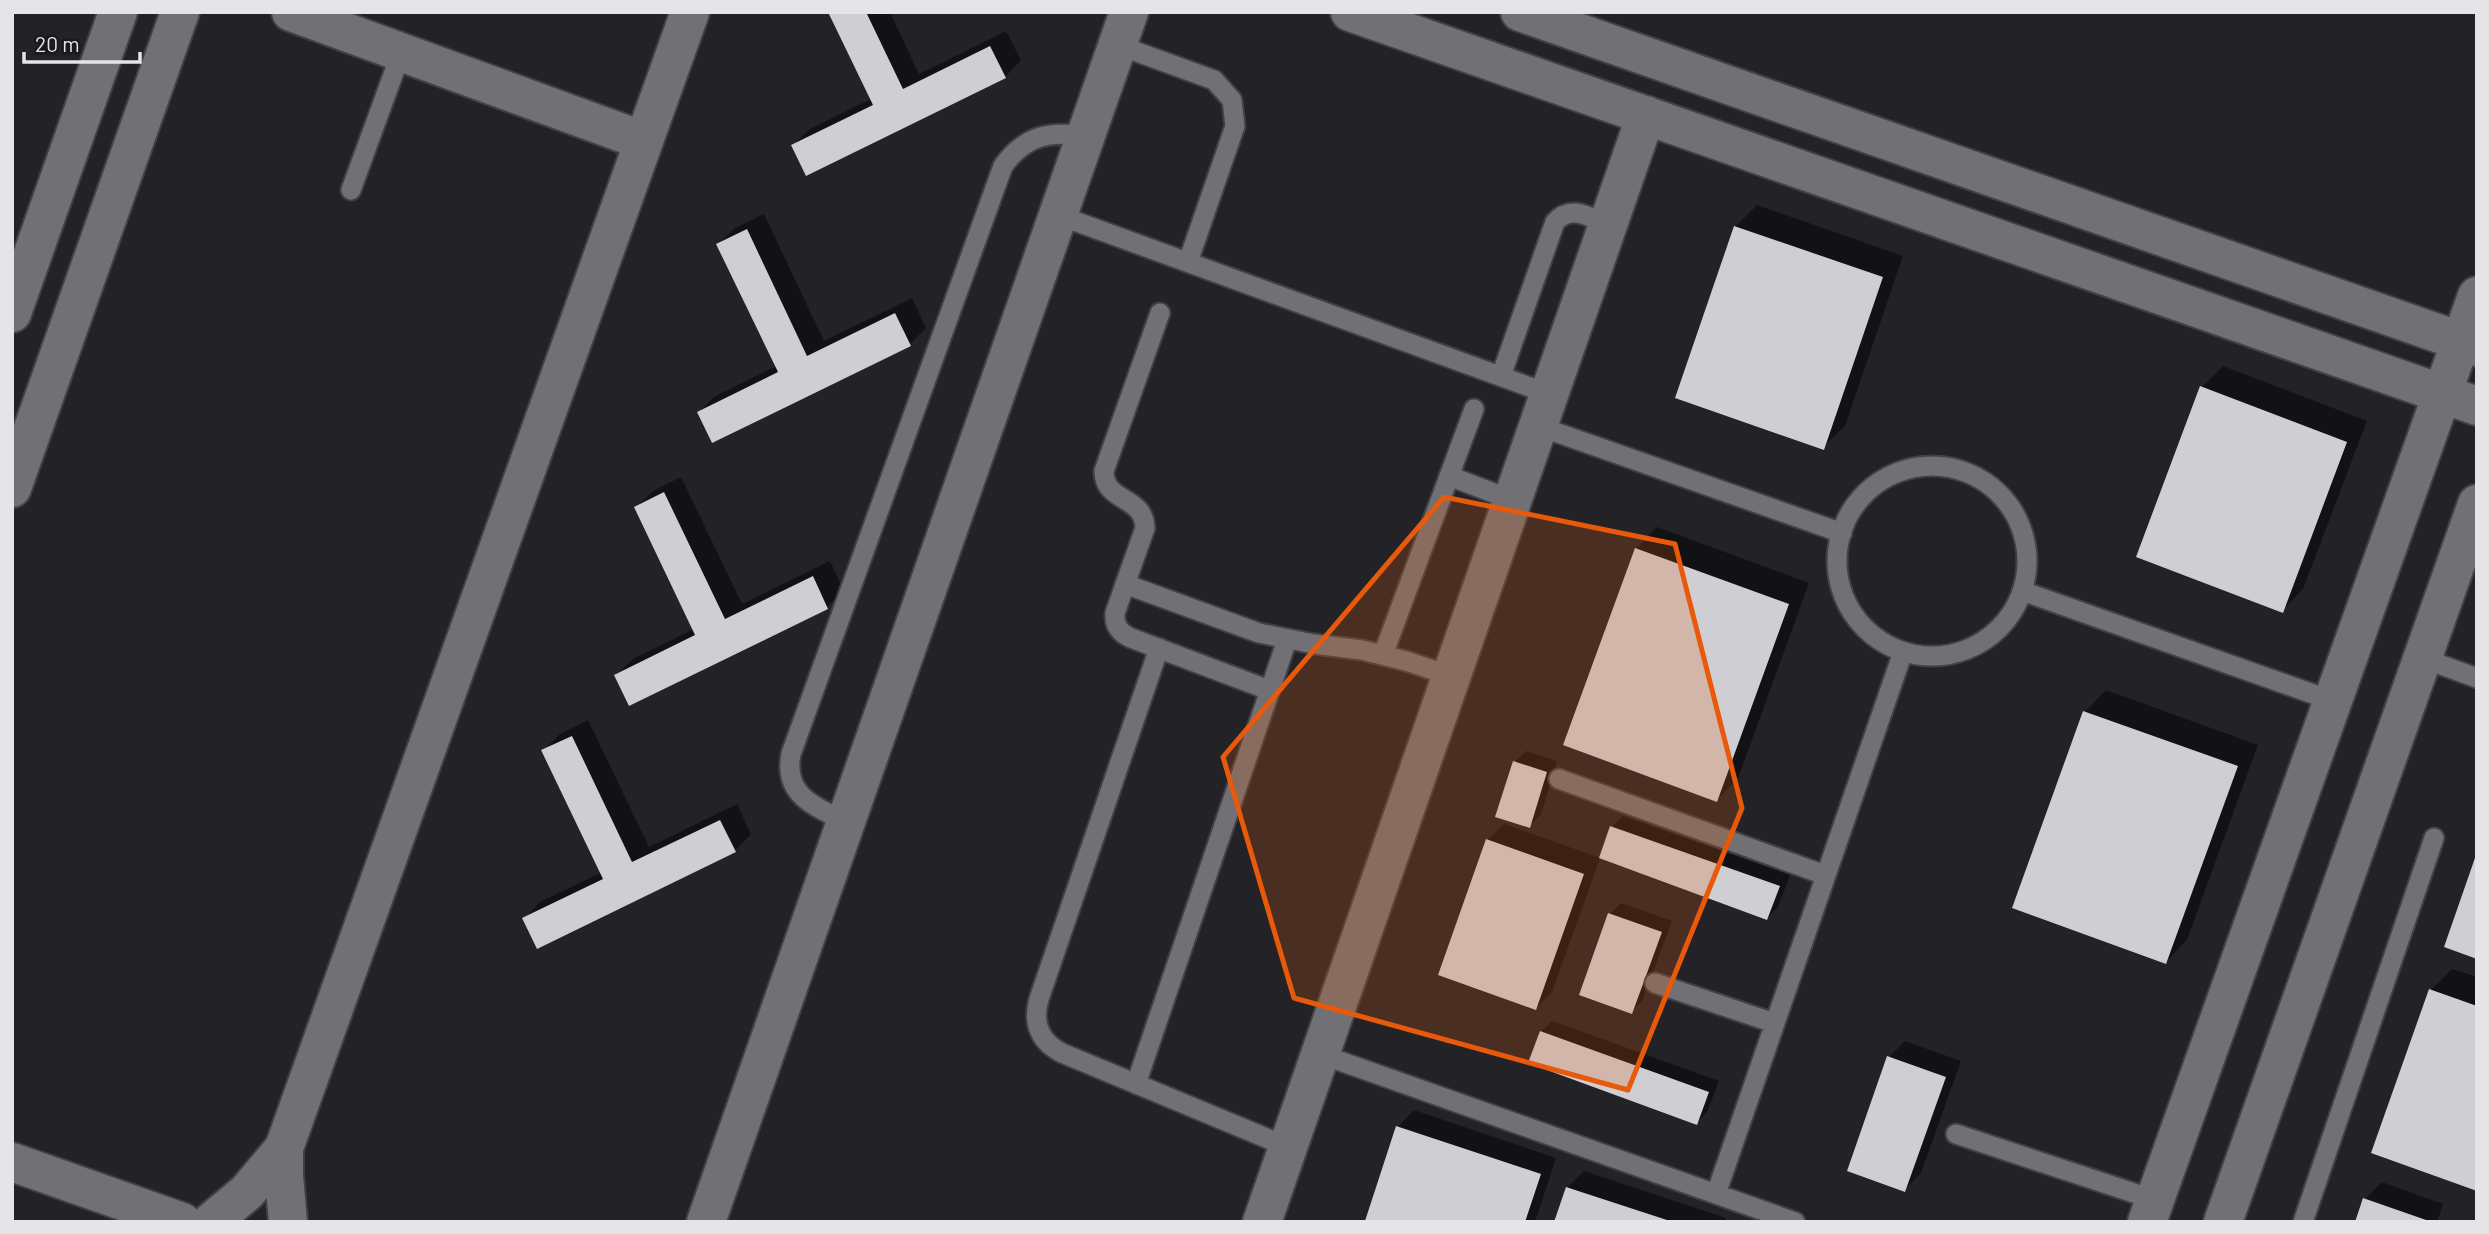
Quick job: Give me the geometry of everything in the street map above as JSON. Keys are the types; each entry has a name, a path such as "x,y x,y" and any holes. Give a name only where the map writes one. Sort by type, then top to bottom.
{"street":[{"path":"12,313 118,12"},
{"path":"12,488 180,12"},
{"path":"288,1222 284,1148 690,12"},
{"path":"1350,12 2459,400"},
{"path":"1520,12 2469,344"},
{"path":"297,13 644,141"},
{"path":"706,1222 1124,29"},
{"path":"1262,1222 1646,115"},
{"path":"2151,1211 2333,701 2459,400 2477,296"},
{"path":"2222,1222 2477,504"},
{"path":"212,1222 247,1192 284,1148"},
{"path":"12,1162 182,1222"}],"lane":[{"path":"1124,29 1214,80 1232,100 1235,126 1188,262"},
{"path":"351,190 401,53"},
{"path":"846,822 804,799 796,791 790,779 791,754 1003,166 1013,152 1034,138 1056,133 1087,135"},
{"path":"1501,376 1555,222 1564,214 1576,212 1608,225"},
{"path":"1058,215 1501,376 1544,410 1842,533"},
{"path":"1160,313 1104,471 1107,486 1138,508 1145,528 1115,613 1116,626 1125,635 1269,690"},
{"path":"1383,655 1474,409"},
{"path":"1940,466 1962,471 1998,492 2021,528 2027,570 2022,591 2013,611 1984,641 1945,656 1903,652 1866,630 1843,595 1837,554 1842,533 1863,496 1898,472 1940,466"},
{"path":"1449,475 1512,500"},
{"path":"1125,584 1259,633 1383,655 1451,676"},
{"path":"2022,591 2333,701"},
{"path":"1136,1084 1287,640"},
{"path":"1159,648 1036,1010 1038,1031 1053,1048 1288,1147"},
{"path":"1716,1194 1903,652"},
{"path":"2422,658 2477,678"},
{"path":"1559,779 1825,875"},
{"path":"2303,1222 2434,838"},
{"path":"1655,983 1774,1023"},
{"path":"1320,1054 1795,1222"},
{"path":"1956,1134 2151,1211"}],"highlighted area":[{"path":"1444,497 1675,544 1742,808 1628,1090 1294,998 1223,757"}],"building":[{"path":"828,12 866,12 903,89 990,46 1006,78 806,176 791,145 873,105"},
{"path":"1734,226 1883,277 1824,450 1675,398"},
{"path":"747,229 807,356 895,313 911,346 712,443 697,412 778,372 716,244"},
{"path":"2200,386 2347,442 2283,613 2136,557"},
{"path":"664,492 725,619 813,576 828,609 629,706 614,675 695,635 634,507"},
{"path":"1635,548 1789,604 1717,802 1563,745"},
{"path":"2083,711 2238,766 2166,964 2012,908"},
{"path":"572,736 632,862 720,820 736,852 537,949 522,918 603,879 541,750"},
{"path":"1513,761 1547,772 1530,828 1495,817"},
{"path":"1610,826 1780,886 1767,920 1599,858"},
{"path":"1486,839 1584,874 1536,1010 1438,975"},
{"path":"2477,856 2477,959 2444,947"},
{"path":"1608,913 1662,932 1632,1014 1579,995"},
{"path":"2429,989 2477,1006 2477,1191 2371,1153"},
{"path":"1540,1031 1709,1092 1697,1125 1528,1063"},
{"path":"1887,1056 1946,1077 1905,1192 1847,1171"},
{"path":"1396,1126 1541,1174 1525,1222 1365,1221"},
{"path":"1566,1187 1670,1221 1554,1222"},
{"path":"2363,1198 2429,1221 2429,1222 2355,1222"}]}
